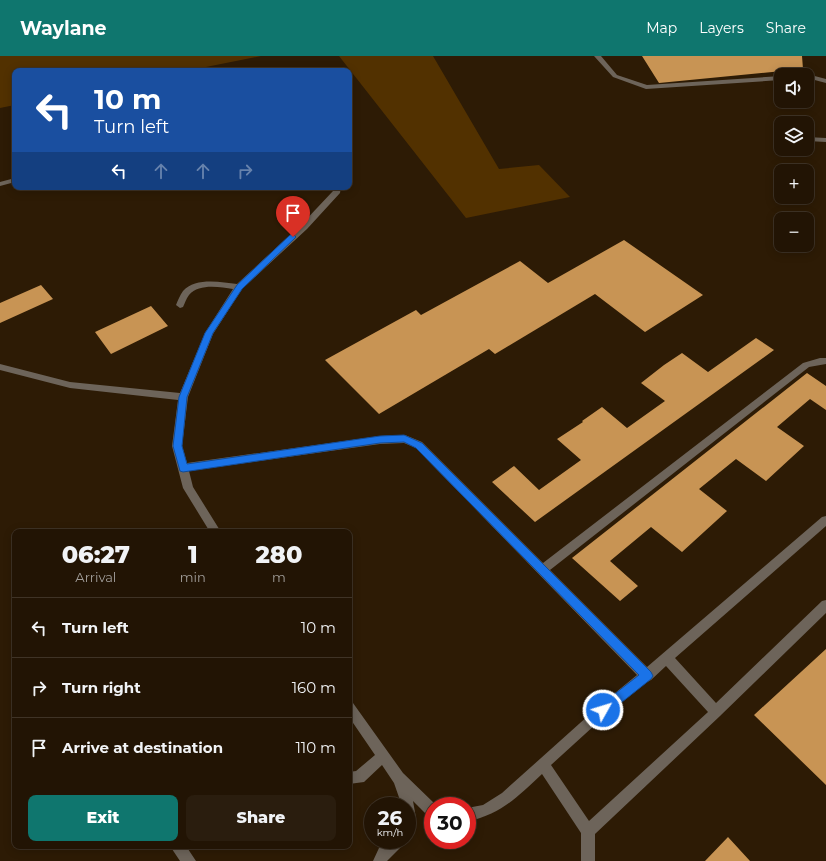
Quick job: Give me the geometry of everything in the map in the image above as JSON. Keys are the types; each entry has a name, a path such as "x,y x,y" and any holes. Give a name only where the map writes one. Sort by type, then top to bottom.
{"street":[{"path":"597,56 615,76 646,87 774,79"},
{"path":"814,78 826,81"},
{"path":"814,139 826,140"},
{"path":"0,184 12,181"},
{"path":"214,529 188,488 177,446 183,397 209,333 239,287 304,227 337,190"},
{"path":"180,305 186,292 196,287 217,284 239,287"},
{"path":"542,570 806,365 820,361 826,362"},
{"path":"0,367 70,385 183,397"},
{"path":"183,468 380,440 404,439 419,445 647,676"},
{"path":"476,813 485,811 507,798 603,710 647,676 826,520"},
{"path":"588,831 716,712 826,605"},
{"path":"667,658 716,712"},
{"path":"352,711 398,778 424,802"},
{"path":"352,778 359,777 382,756"},
{"path":"543,764 588,831 588,861"},
{"path":"398,778 405,797"},
{"path":"179,849 189,861"},
{"path":"380,861 384,853 388,849"}],"shaded area":[{"path":"0,56 261,56 201,68 12,68 12,106 0,108"},
{"path":"339,56 433,56 499,169 539,165 570,197 466,218 352,73 352,68 348,68"}],"building":[{"path":"642,56 802,56 803,68 774,68 774,72 659,83"},
{"path":"624,240 703,295 645,332 595,294 495,354 489,349 379,414 325,360 416,310 421,315 520,261 548,283"},
{"path":"41,285 53,299 0,323 0,303"},
{"path":"151,306 168,326 111,354 95,332"},
{"path":"756,338 774,350 535,522 492,482 514,466 539,490 581,460 557,439 583,422 582,421 602,407 627,428 665,401 641,383 664,365 682,353 708,372"},
{"path":"807,373 826,386 826,410 810,399 777,427 804,446 766,481 736,459 699,489 727,511 682,552 651,527 610,561 638,586 620,601 572,558"},
{"path":"826,649 826,785 754,715"},
{"path":"728,837 750,861 705,861"}],"route":[{"path":"293,237 239,287 209,333 183,397 177,446 183,468 380,440 404,439 419,445 647,676 603,710"}]}
